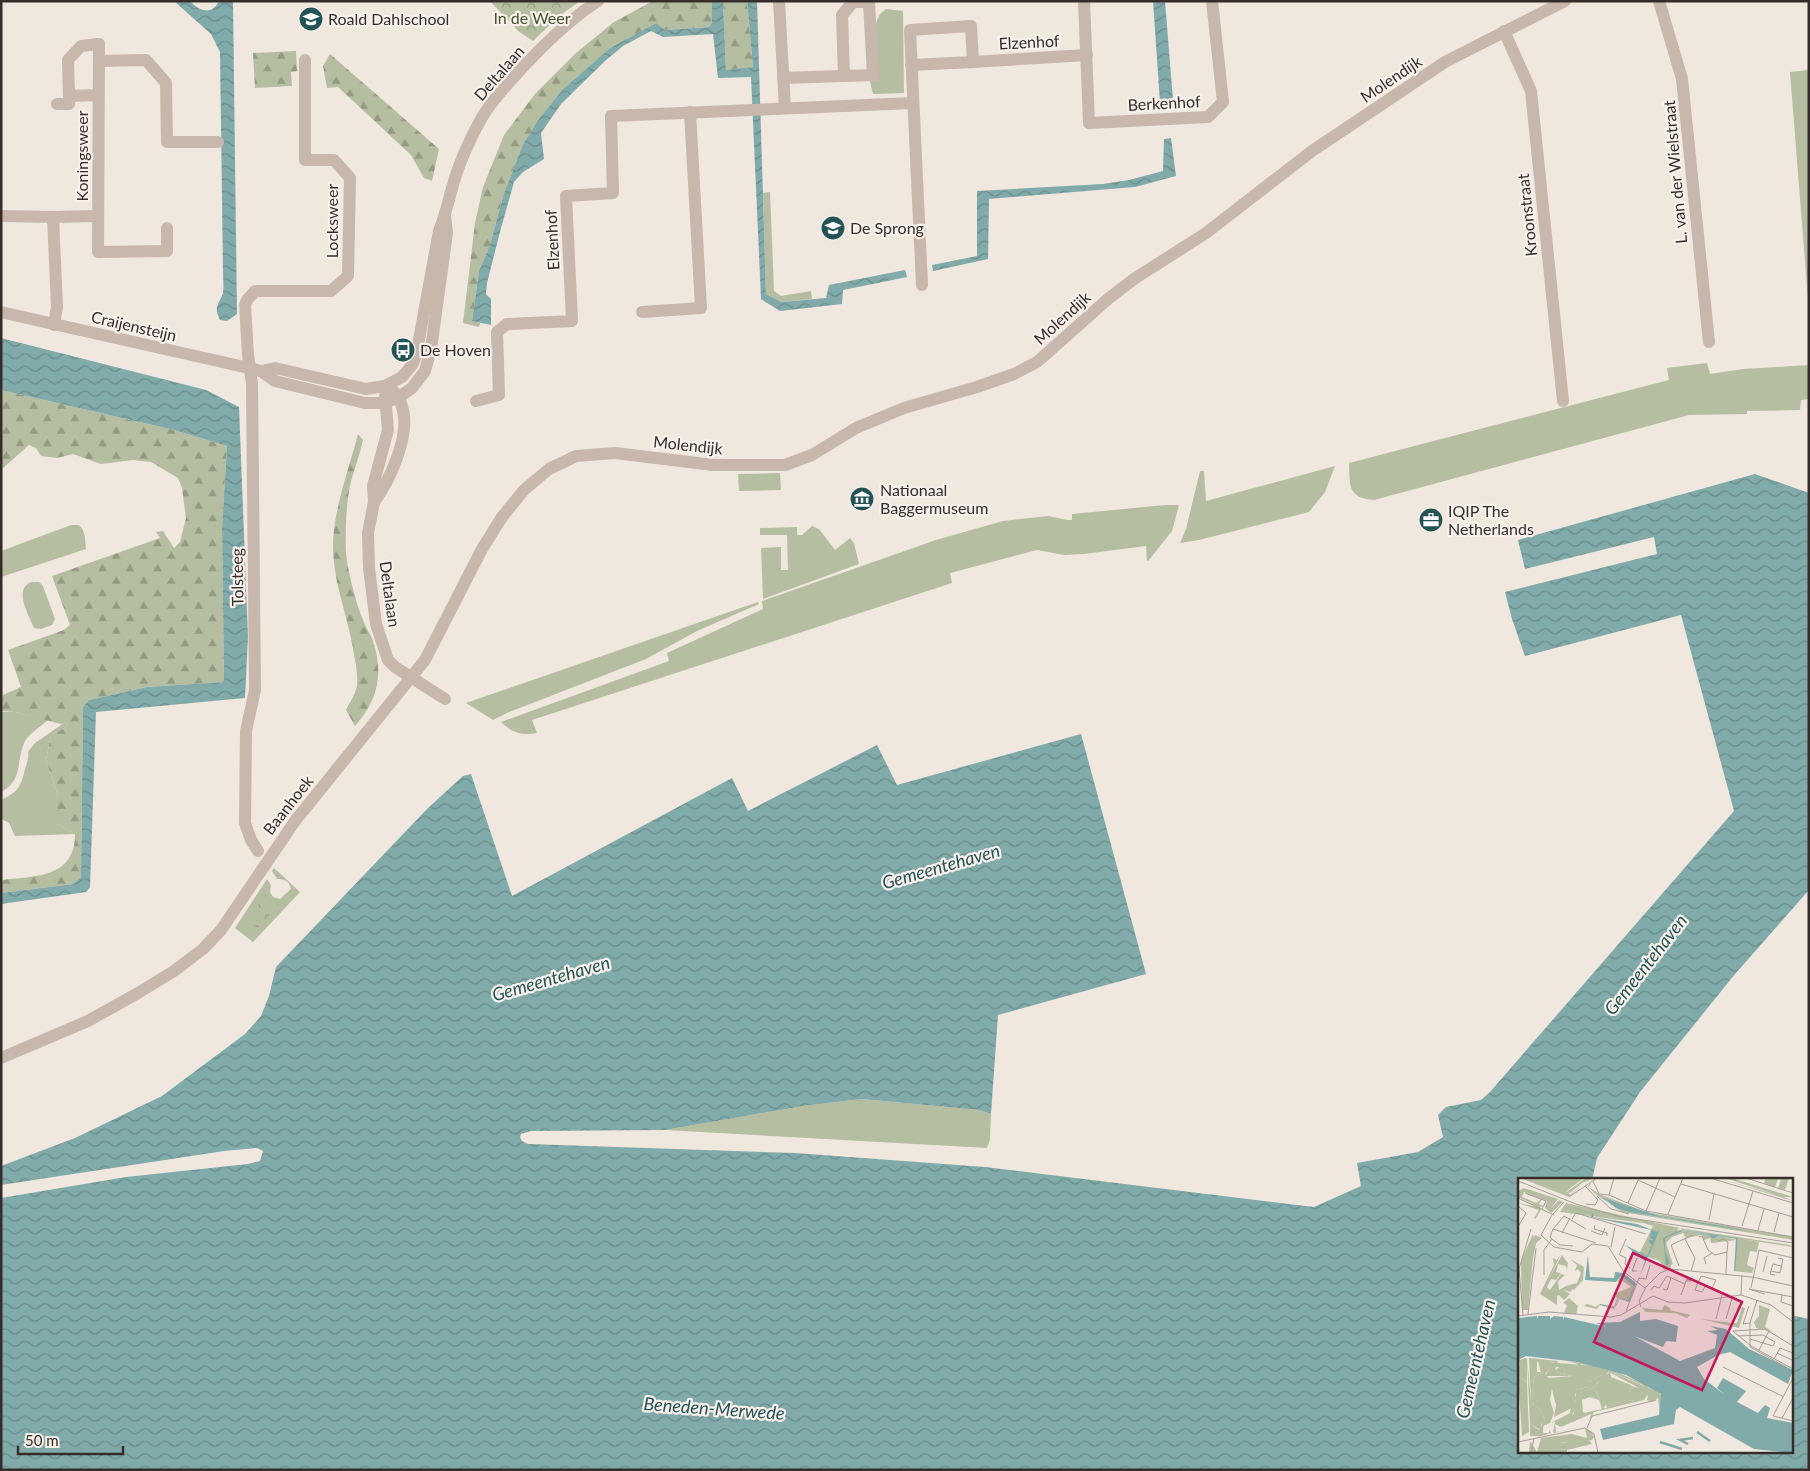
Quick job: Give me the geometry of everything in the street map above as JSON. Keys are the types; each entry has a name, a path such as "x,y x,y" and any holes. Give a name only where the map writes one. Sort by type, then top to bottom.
{"street":[{"name":"Deltalaan","path":"445,699 395,668 388,660 376,624 369,568 368,533 374,502 373,486 388,430 385,386 402,377 412,365 416,356 439,231 456,172 490,106 532,59 598,1"},
{"path":"779,1 786,108"},
{"path":"1084,1 1087,55"},
{"name":"Berkenhof","path":"1087,55 1089,123 1208,117 1223,102 1212,1"},
{"name":"Molendijk","path":"524,490 548,469 576,456 615,453 713,465 785,465 812,455 856,428 904,408 977,387 1028,368 1108,298 1206,233 1312,151 1446,62 1565,1"},
{"name":"L. van der Wielstraat","path":"1660,1 1682,79 1709,342"},
{"path":"784,78 844,76 873,75 869,2 853,2 842,14 844,76"},
{"path":"922,285 910,30 971,26 973,62"},
{"name":"Kroonstraat","path":"1504,31 1531,91 1562,402"},
{"name":"Koningsweer","path":"57,104 69,104 68,60 81,46 99,44 98,252 167,251 168,228"},
{"name":"Elzenhof","path":"912,65 1087,55"},
{"path":"99,61 146,60 166,83 167,142 218,142"},
{"name":"Locksweer","path":"247,300 255,291 331,291 348,276 350,178 334,160 305,160 306,60"},
{"name":"Koningsweer","path":"69,96 98,96"},
{"name":"Elzenhof","path":"476,401 499,395 497,332 507,324 572,321 566,196 613,193 611,116 913,103"},
{"path":"642,312 701,308 690,112"},
{"name":"Deltalaan","path":"374,502 383,489 402,441 404,416 400,397 412,388 425,371 431,349 448,232 445,215"},
{"name":"Koningsweer","path":"1,216 98,216"},
{"path":"53,217 57,307 54,325"},
{"name":"Tolsteeg","path":"247,300 245,305 255,370 252,384 255,690 246,731 244,823 250,840 258,851"},
{"name":"Craijensteijn","path":"1,312 255,370 275,380 357,402 385,403 400,397"},
{"name":"Craijensteijn","path":"255,370 275,368 366,389 385,386"},
{"path":"385,386 400,397"},
{"name":"Baanhoek","path":"1,1058 88,1021 174,970 203,949 221,930 268,858 295,821 425,660 487,541 502,517 524,490"}],"green space":[{"name":"In de Weer","path":"490,1 580,1 558,17 533,41 518,31"},
{"path":"653,1 712,1 712,22 709,27 664,30 656,23 610,48 563,89 538,120 523,144 503,196 490,245 479,271 472,321 480,323 479,327 463,323 475,223 483,187 504,135 535,94 576,53 614,22"},
{"path":"723,1 747,1 753,67 726,70"},
{"path":"886,9 903,11 904,93 873,94 870,81 877,80 875,25 880,14"},
{"path":"296,51 297,71 291,72 292,86 255,88 253,53"},
{"path":"330,54 439,149 432,181 424,178 411,155 338,87 327,88 323,66"},
{"path":"1809,70 1809,312 1790,72"},
{"path":"770,192 774,291 781,296 811,291 812,299 782,302 766,294 763,193"},
{"path":"1707,363 1710,374 1743,369 1809,365 1809,399 1801,400 1800,410 1747,411 1747,414 1689,415 1374,500 1365,499 1354,493 1350,484 1349,463 1669,380 1667,368"},
{"path":"1,390 174,430 227,446 222,528 224,682 147,687 89,700 83,707 81,877 73,884 1,893 1,880 39,876 60,867 68,860 73,849 75,834 57,824 46,806 58,796 46,760 51,735 68,726 67,722 61,724 15,712 1,711 1,696 21,687 8,650 64,630 70,625 52,576 160,538 156,532 163,531 174,548 180,542 186,518 182,488 178,478 151,462 133,460 101,464 73,454 57,458 41,456 36,448 29,445 1,470"},
{"path":"358,434 363,440 349,490 346,517 346,553 350,578 358,605 376,650 378,674 374,695 363,716 355,726 346,710 356,689 357,670 352,641 338,587 333,546 342,490"},
{"path":"1335,466 1325,492 1309,512 1199,540 1180,543 1186,529 1200,471 1204,471 1206,501"},
{"path":"780,473 781,490 739,491 738,474"},
{"path":"1179,505 1172,531 1147,561 1146,546 1064,555 1037,550 950,573 952,583 532,720 537,733 518,733 509,729 501,722 669,661 667,653 763,609 762,601 936,540 1003,521 1048,516 1072,520 1072,514"},
{"path":"71,525 79,525 83,530 86,549 1,577 1,551"},
{"path":"812,526 819,529 835,550 850,538 854,543 859,564 763,599 761,548 781,547 781,570 788,570 787,535 760,535 760,528 797,527 797,535 802,535"},
{"path":"31,582 39,582 43,586 55,619 52,625 41,629 34,628 24,603 23,591"},
{"path":"758,602 759,604 697,631 646,659 493,720 466,703"},
{"path":"1,712 15,712 48,720 25,741 16,776 13,782 1,792"},
{"path":"67,721 68,726 51,735 46,760 58,796 57,824 75,834 15,836 9,823 1,819 1,800 15,791 20,785 28,760 28,752 35,743"},
{"path":"274,868 300,892 253,942 235,928 267,879 271,885 270,892 273,897 280,899 291,889 286,881 277,879 272,871"},
{"path":"265,895 279,904 258,928 247,921"},
{"path":"862,1099 979,1110 991,1114 990,1139 987,1148 665,1130 803,1106"}],"water":[{"path":"174,1 190,1 201,9 209,10 213,9 219,1 233,1 237,314 227,321 220,320 217,308 223,293 220,52 211,34"},
{"path":"712,1 723,1 726,70 753,67 747,1 757,1 766,294 782,302 826,298 829,285 905,270 907,277 843,290 842,304 780,311 761,299 751,77 718,78 713,34 663,37 651,31 623,46 605,61 561,104 541,133 544,159 523,172 514,182 501,228 487,283 486,294 491,299 491,325 472,321 479,271 490,245 503,196 523,144 538,120 563,89 610,48 656,23 665,30 709,27 712,22"},
{"path":"1153,1 1165,1 1173,100 1160,103"},
{"path":"1171,138 1176,176 1135,187 989,199 988,259 933,271 932,265 977,256 977,191 1103,184 1129,180 1163,171 1164,139"},
{"path":"1,338 206,390 239,407 248,637 245,698 96,712 90,887 86,892 1,904 1,893 73,884 81,877 83,707 89,700 147,687 224,682 222,528 227,446 174,430 1,390"},
{"path":"1755,474 1809,493 1809,890 1735,974 1640,1092 1597,1158 1592,1178 1518,1178 1518,1454 1792,1454 1792,1315 1809,1319 1809,1470 1,1470 1,1198 126,1177 248,1164 260,1161 263,1151 257,1148 224,1151 1,1185 1,1166 75,1138 162,1096 245,1034 261,1016 269,996 276,967 428,808 463,776 471,774 512,896 732,778 748,811 877,745 897,785 1081,734 1146,974 998,1015 991,1114 979,1110 862,1099 803,1106 665,1130 531,1131 521,1134 520,1137 522,1141 528,1144 795,1153 985,1167 1314,1207 1361,1186 1357,1163 1418,1152 1443,1137 1438,1115 1446,1107 1481,1100 1490,1092 1734,811 1681,615 1525,656 1512,619 1505,592 1657,554 1654,537 1525,569 1518,540"}],"place":[{"name":"Roald Dahlschool","path":"311,19"},
{"name":"De Sprong","path":"833,228"},
{"name":"De Hoven","path":"403,350"},
{"name":"Nationaal Baggermuseum","path":"862,499"},
{"name":"IQIP The Netherlands","path":"1431,520"}],"water label":[{"name":"Gemeentehaven","path":"941,867"},
{"name":"Gemeentehaven","path":"1646,965"},
{"name":"Gemeentehaven","path":"551,979"},
{"name":"Gemeentehaven","path":"1476,1359"},
{"name":"Beneden-Merwede","path":"714,1409"}]}
